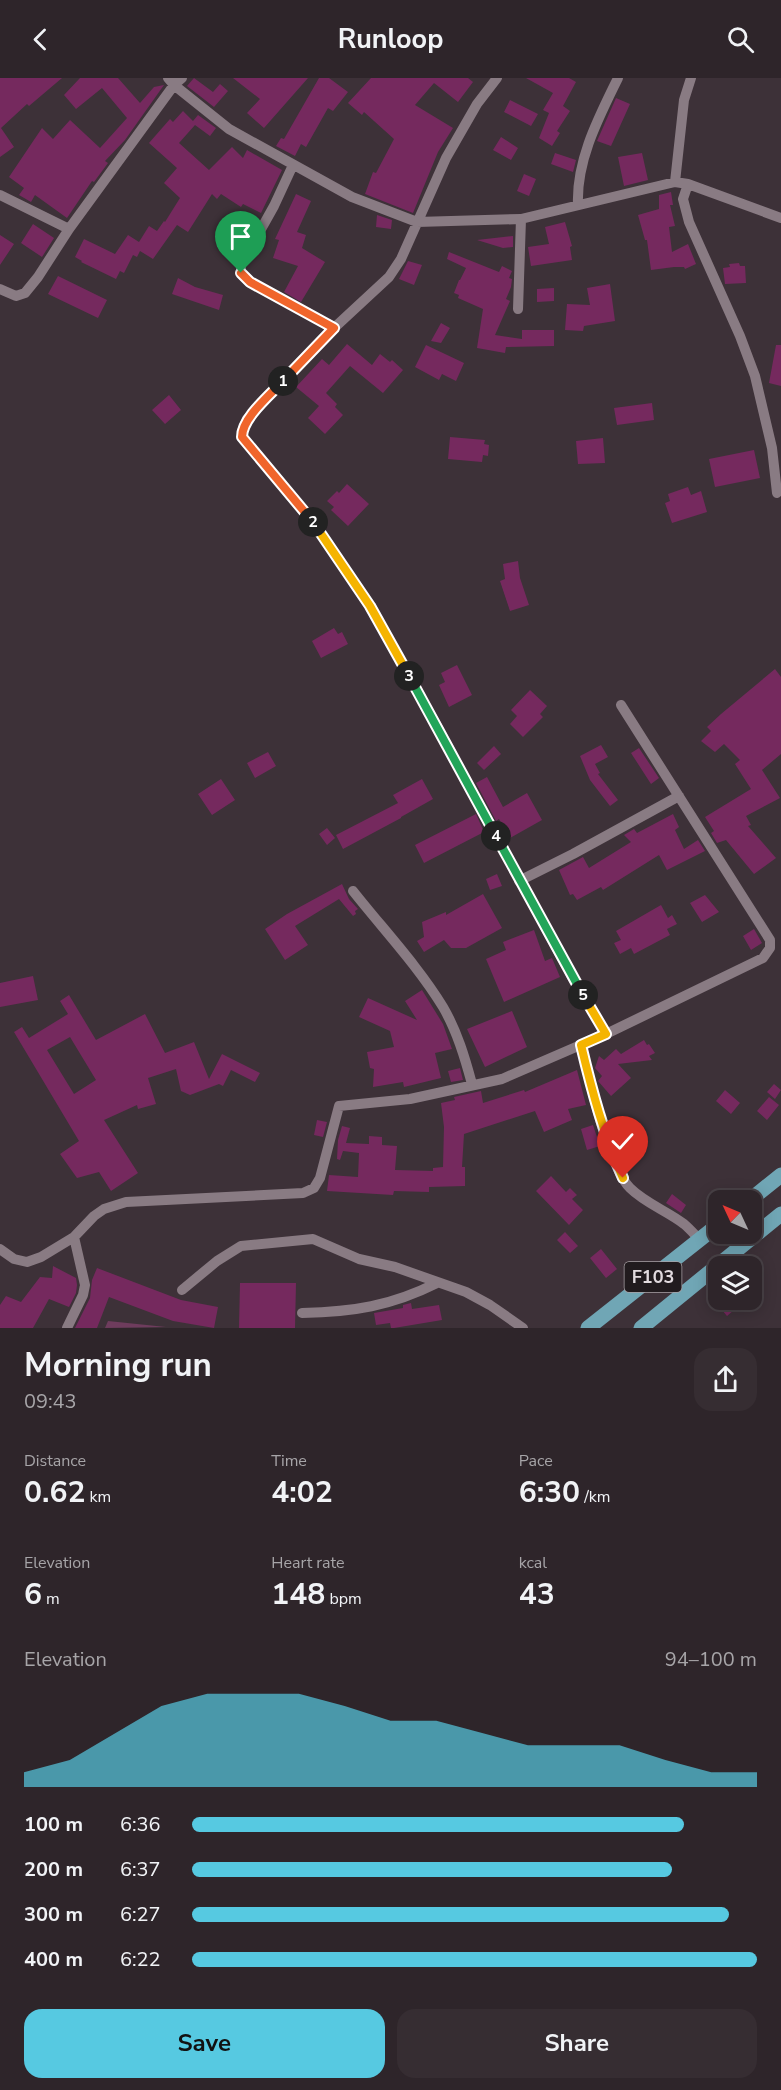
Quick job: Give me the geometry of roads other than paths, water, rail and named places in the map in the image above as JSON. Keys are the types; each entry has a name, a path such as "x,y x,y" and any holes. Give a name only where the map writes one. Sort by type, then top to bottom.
{"main road":[{"path":"762,1190 781,1174"},
{"name":"F103","path":"641,1328 781,1214"},
{"name":"F103","path":"588,1328 708,1233"}],"street":[{"path":"497,78 477,104 446,158 400,260 389,277 334,328 248,419 242,431 242,437 313,522 370,606 519,881 606,1034"},
{"path":"578,205 578,190 592,132 618,78"},
{"path":"675,182 684,100 691,78"},
{"path":"0,288 16,296 25,292 38,277 69,229 175,80 229,129 352,197 417,222 521,219 675,182 688,184 781,218"},
{"path":"293,165 242,265 241,273 250,282 334,328"},
{"path":"688,184 683,199 689,222 740,336 754,376 772,448 777,493"},
{"path":"0,195 69,229"},
{"path":"518,309 521,219"},
{"path":"0,1249 14,1259 27,1262 41,1257 74,1237 104,1209 126,1202 303,1193 314,1188 320,1178 339,1106 410,1099 502,1079 606,1034 763,958 770,948 770,940 621,705"},
{"path":"519,881 679,796"},
{"path":"353,891 421,976 443,1008 462,1048 472,1084"},
{"path":"581,1045 611,1151 623,1178 637,1194 684,1224 700,1240"},
{"path":"67,1328 83,1295 85,1285 74,1237"},
{"path":"182,1290 241,1246 313,1239 359,1258 395,1267 466,1292 490,1305 523,1328"},
{"path":"302,1313 370,1308 409,1297 437,1283"}]}
